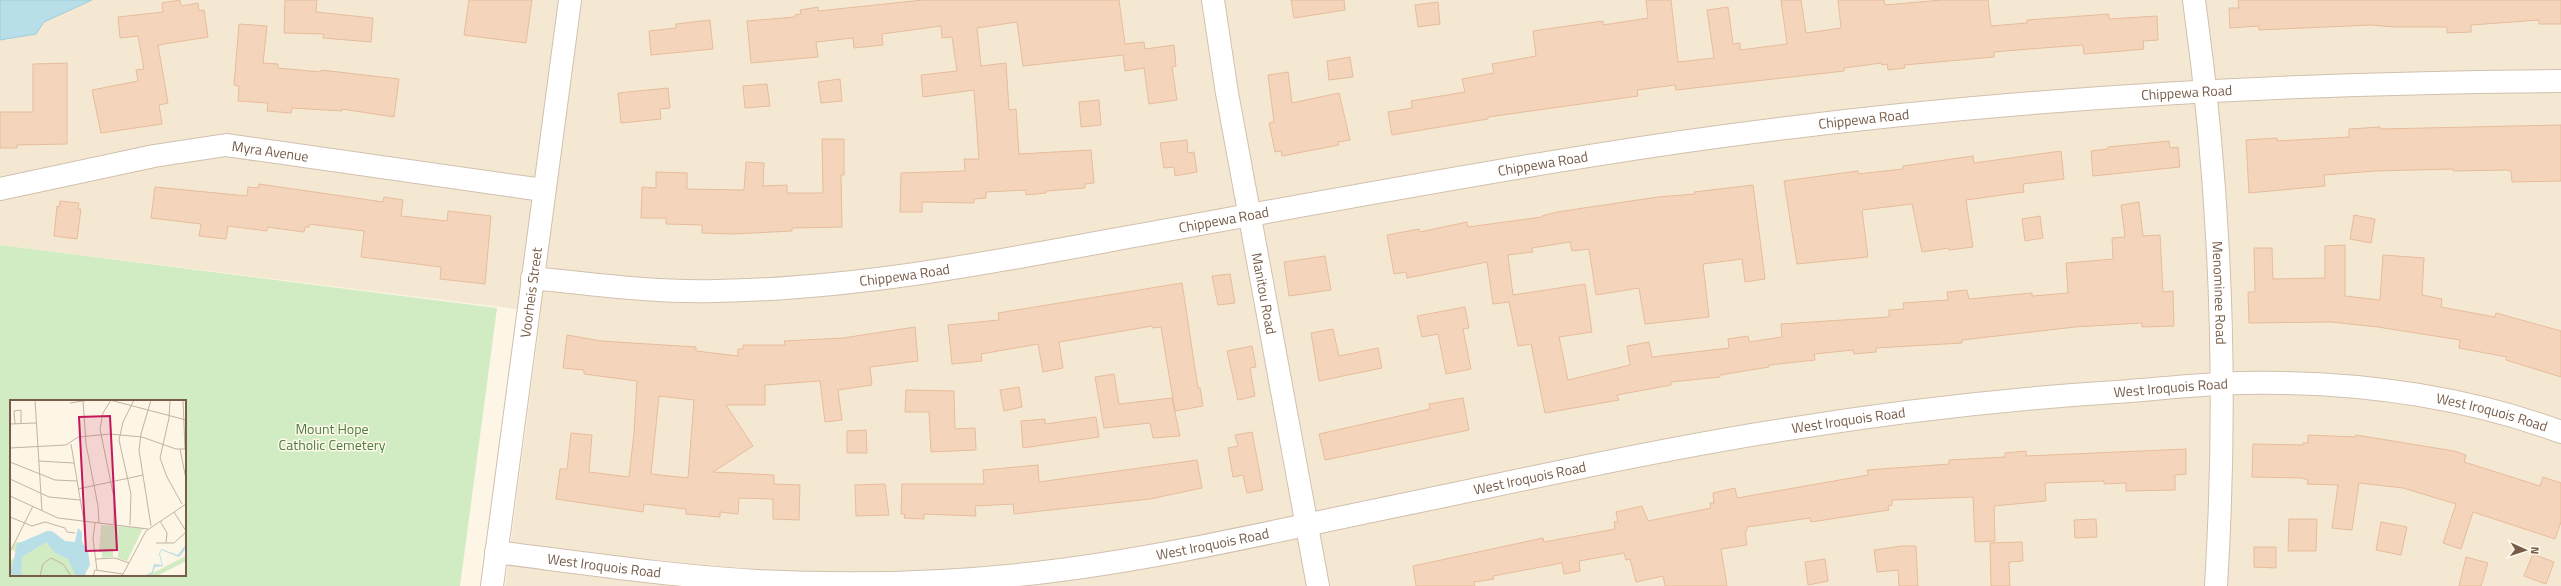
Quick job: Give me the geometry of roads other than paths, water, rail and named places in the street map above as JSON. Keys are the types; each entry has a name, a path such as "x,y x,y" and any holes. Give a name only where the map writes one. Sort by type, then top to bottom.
{"street":[{"name":"Voorheis Street","path":"492,586 570,0"},
{"name":"Manitou Road","path":"1214,0 1225,80 1308,524 1318,586"},
{"name":"Menominee Road","path":"2194,0 2206,91 2216,235 2221,385 2216,586"},
{"name":"Chippewa Road","path":"532,278 682,291 776,288 956,267 1588,156 1708,138 1891,116 2206,91 2415,83 2561,81"},
{"name":"Myra Avenue","path":"0,188 154,156 226,145 544,190"},
{"name":"West Iroquois Road","path":"496,552 718,578 873,583 987,578 1059,570 1161,555 1683,448 1780,430 1992,402 2221,385 2319,383 2387,389 2463,403 2561,432"}],"water":[{"path":"0,0 92,0 44,22 36,34 0,40"}],"park label":[{"name":"Mount Hope Catholic Cemetery","path":"332,438"}]}
